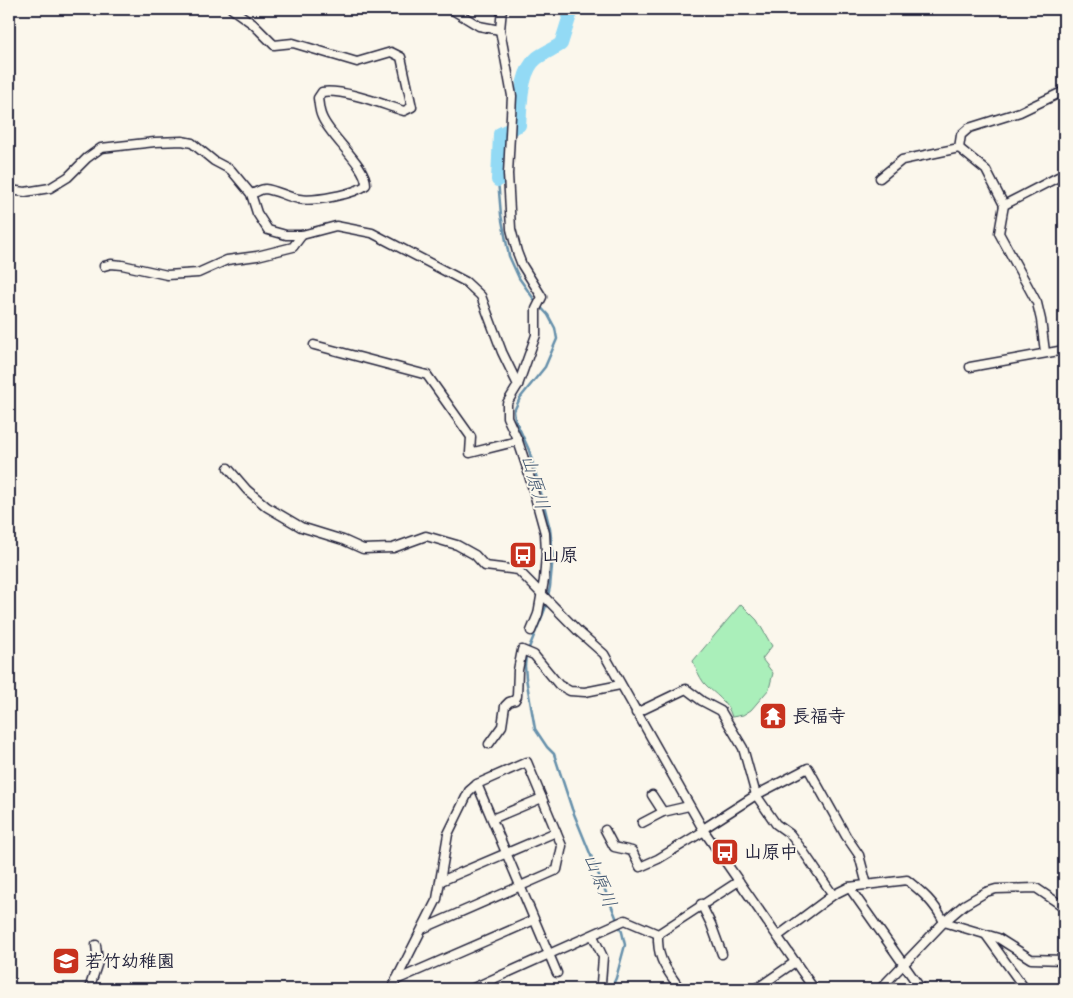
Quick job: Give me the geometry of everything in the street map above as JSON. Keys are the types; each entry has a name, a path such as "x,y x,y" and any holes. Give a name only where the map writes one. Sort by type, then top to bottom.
{"street":[{"path":"232,9 253,24 274,46 293,42 357,62 391,52 401,56 412,107 404,111 343,93 322,92 318,98 322,117 330,131 366,178 366,185 351,193 308,200 264,189 251,194"},
{"path":"451,9 479,26 500,30"},
{"path":"502,9 500,30 512,96 508,174 511,229 516,252 542,297 536,309 536,335 518,386 507,403 507,417 518,441 545,532 544,580 538,614 531,631"},
{"path":"959,148 961,135 969,128 1020,112 1064,91"},
{"path":"9,190 25,192 50,188 68,177 87,158 101,148 155,142 192,144 214,161 231,170 251,194 257,212 268,230 286,235 302,235 336,226 372,233 466,282 481,296 502,352 518,386"},
{"path":"880,178 902,160 959,148"},
{"path":"959,148 986,170 1004,206 999,233 1037,303 1045,352"},
{"path":"1004,206 1064,174"},
{"path":"104,266 111,264 122,265 167,275 198,273 227,260 258,256 293,247 302,235"},
{"path":"314,345 427,376 471,438 470,453 518,441"},
{"path":"970,367 1064,350"},
{"path":"228,468 247,490 267,506 301,528 343,540 363,549 393,548 426,536 456,544 475,555 485,566 518,570 578,631 604,654 703,830 814,989"},
{"path":"489,744 502,726 505,706 508,702 515,700 517,696 518,670 522,650 534,655 559,685 570,691 585,692 620,685"},
{"path":"636,712 686,689 702,701 721,711 743,748 756,794 776,824 790,834 803,851 833,895"},
{"path":"393,989 396,980 422,929 437,900 448,834 469,791 477,784 527,762 562,846 557,870 422,929"},
{"path":"605,830 614,847 632,851 640,867 703,830 756,794 808,768 846,836 859,855 867,885"},
{"path":"477,784 557,972"},
{"path":"652,795 663,812"},
{"path":"492,819 542,798"},
{"path":"642,823 663,812 689,806"},
{"path":"441,881 556,832"},
{"path":"778,936 833,895 849,888 907,880 928,896 939,911 944,922 998,938 1030,959 1064,960"},
{"path":"658,934 701,904 739,881"},
{"path":"849,888 921,989"},
{"path":"880,989 944,922 986,892 996,889 1036,888 1064,907"},
{"path":"701,904 722,954"},
{"path":"396,980 534,920"},
{"path":"472,989 626,920 658,934"},
{"path":"658,934 657,948 660,959 680,989"},
{"path":"986,935 1025,989"},
{"path":"592,936 603,957 600,984"},
{"path":"88,989 98,962 96,945"},
{"path":"756,989 795,962"}],"green space":[{"path":"741,604 757,620 772,646 762,659 773,673 769,689 751,710 743,715 732,717 724,702 704,683 693,661"}],"waterway":[{"name":"山原川","path":"498,180 500,134 519,125 522,89 527,71 537,58 561,44 572,9"},
{"name":"山原川","path":"498,180 501,215 509,256 519,278 548,315 555,328 557,339 545,367 520,398 514,411 515,419 529,450 541,493 550,529 553,555 550,587 545,609 526,655 526,678 535,729 554,754 572,809 622,932 625,945 611,989"}],"place":[{"name":"山原","path":"523,555"},
{"name":"長福寺","path":"773,716"},
{"name":"山原中","path":"725,852"},
{"name":"若竹幼稚園","path":"66,961"}]}
